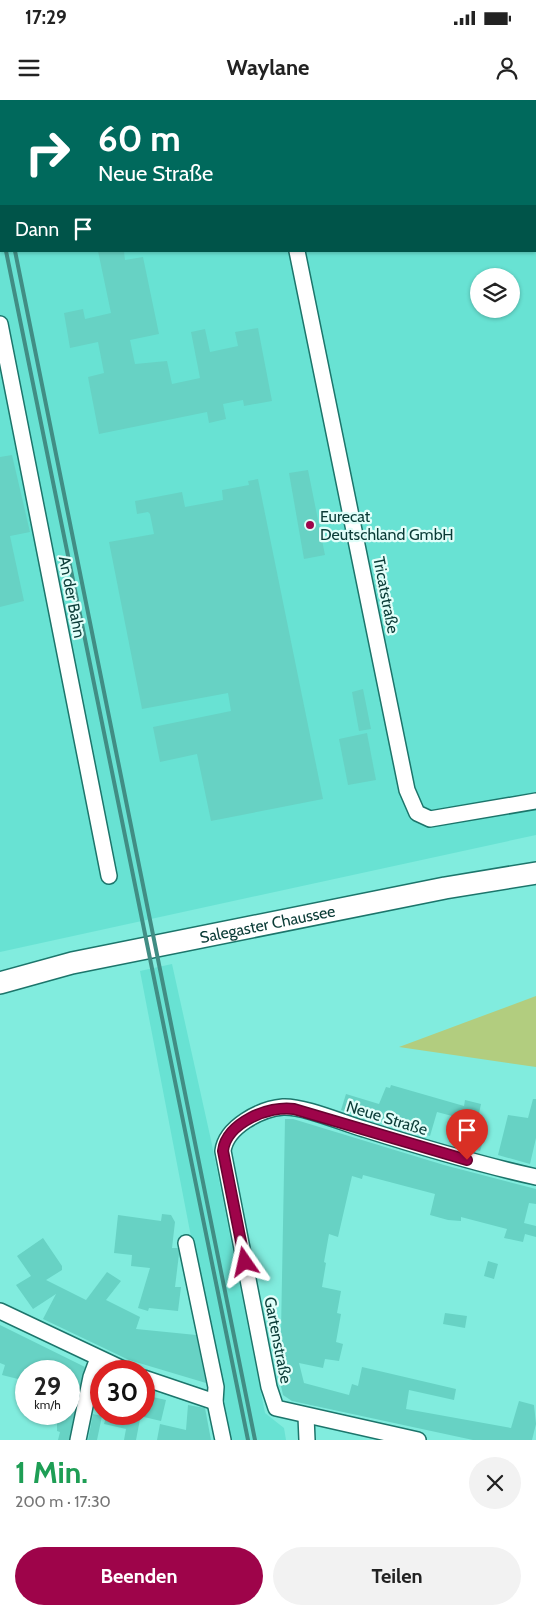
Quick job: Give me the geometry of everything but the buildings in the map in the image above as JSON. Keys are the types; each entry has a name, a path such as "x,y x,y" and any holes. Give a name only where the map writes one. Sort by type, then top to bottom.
{"main road":[{"name":"Salegaster Chaussee","path":"0,983 72,963 445,888 536,873"}],"street":[{"name":"Tricatstraße","path":"297,252 408,790 417,813 430,819 536,801"},
{"name":"An der Bahn","path":"0,324 109,876"},
{"name":"Neue Straße","path":"231,1132 261,1113 284,1107 449,1155 536,1177"},
{"name":"Gartenstraße","path":"231,1132 224,1141 223,1151 269,1388 276,1408 306,1416"},
{"path":"186,1244 216,1387 215,1402 223,1440"},
{"path":"0,1311 102,1360"},
{"path":"78,1440 91,1377 98,1358"},
{"path":"155,1382 215,1402"},
{"path":"307,1440 306,1416 418,1440"}],"shaded area":[{"path":"0,252 536,252 536,835 0,952"},
{"path":"172,964 211,1140 265,1413 284,1428 286,1440 230,1440 140,971"},
{"path":"536,996 536,1067 399,1047"}],"railway":[{"path":"6,252 248,1440"},
{"path":"15,252 255,1440"}],"place":[{"name":"Eurecat Deutschland GmbH","path":"310,525"}],"route":[{"path":"245,1262 223,1151 224,1141 231,1132 261,1113 284,1107 294,1109 467,1160"}]}
